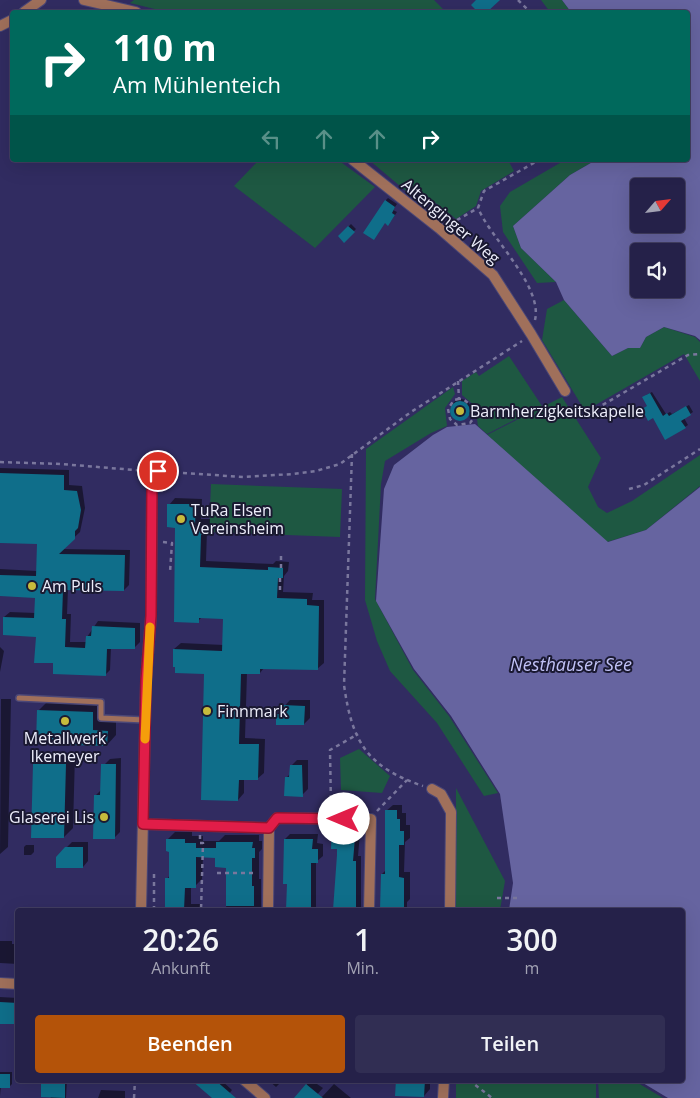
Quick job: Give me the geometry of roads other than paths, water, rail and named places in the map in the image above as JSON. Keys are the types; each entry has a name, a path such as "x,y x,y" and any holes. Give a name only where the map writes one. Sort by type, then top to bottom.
{"street":[{"path":"27,10 41,0"},
{"path":"84,0 127,10"},
{"name":"Altenginger Weg","path":"356,162 440,228 493,276 532,334 565,391"},
{"path":"141,908 145,720 151,616 152,485 158,471"},
{"path":"432,789 441,794 451,812 450,908"},
{"path":"268,908 269,828 277,818 371,819 369,908"},
{"path":"143,824 269,828"},
{"path":"0,983 15,984"},
{"path":"248,1083 265,1098"},
{"path":"443,1098 444,1083"}],"lane":[{"path":"19,698 101,702 101,718 145,720"}],"water":[{"path":"562,0 700,0 700,340 695,336 664,327 646,337 640,348 628,348 612,356 564,300 556,282 521,248 513,226 570,175 593,162 690,162 690,10 570,10"},
{"name":"Nesthauser See","path":"475,424 608,542 646,530 700,487 700,1098 668,1098 643,1083 685,1083 685,908 509,908 513,883 500,794 451,716 414,669 376,601 384,489 394,465 433,435 447,427"}],"place":[{"name":"Barmherzigkeitskapelle","path":"460,411"},
{"name":"TuRa Elsen Vereinsheim","path":"181,519"},
{"name":"Am Puls","path":"32,586"},
{"name":"Finnmark","path":"207,711"},
{"name":"Metallwerk Ikemeyer","path":"65,721"},
{"name":"Glaserei Lis","path":"104,817"}]}
